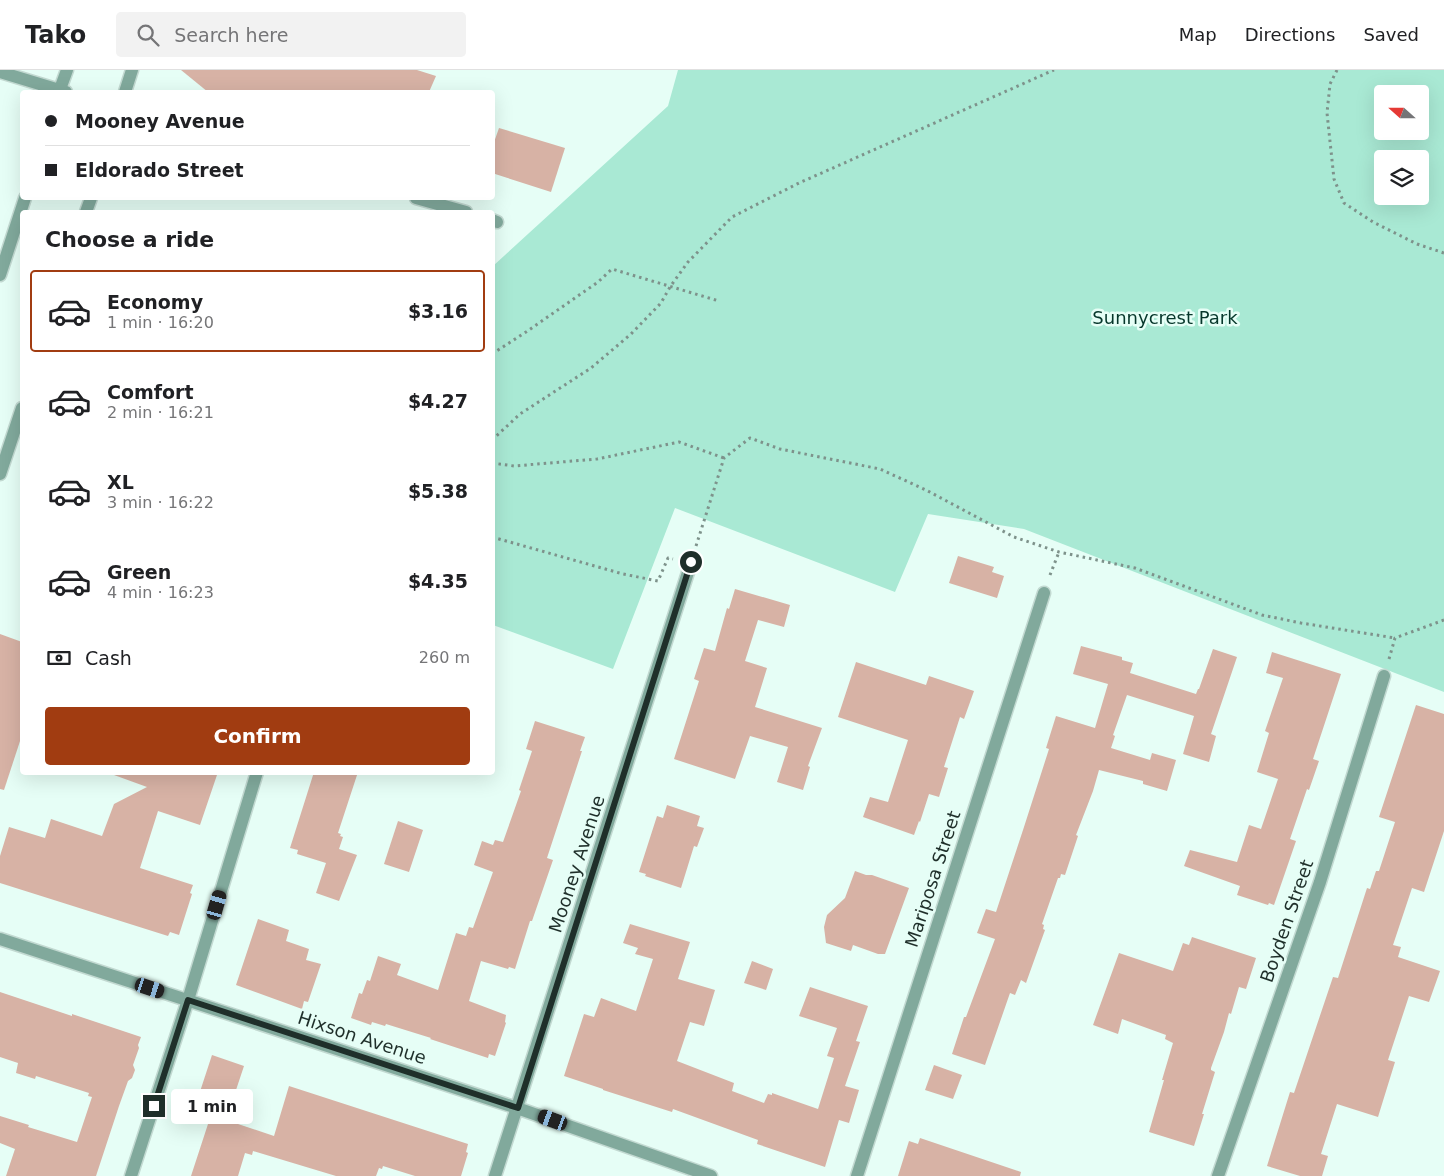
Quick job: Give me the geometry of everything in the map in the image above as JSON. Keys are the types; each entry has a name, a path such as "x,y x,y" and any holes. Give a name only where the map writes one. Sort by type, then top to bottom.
{"street":[{"path":"62,90 67,70"},
{"path":"126,90 132,70"},
{"path":"0,72 56,90"},
{"path":"423,200 459,210"},
{"path":"0,276 20,214"},
{"path":"0,474 20,414"},
{"path":"0,433 13,437"},
{"name":"Mooney Avenue","path":"495,1176 691,562"},
{"name":"Mariposa Street","path":"857,1176 1044,593"},
{"name":"Boyden Street","path":"1218,1176 1320,882 1384,676"},
{"path":"131,1176 188,1000 256,775"},
{"name":"Hixson Avenue","path":"0,939 518,1108 711,1176"}],"path":[{"path":"495,437 520,414 591,368 631,334 661,303 670,286 688,262 732,217 799,183 1054,70"},
{"path":"1336,70 1330,84 1327,113 1334,179 1344,202 1373,222 1417,244 1444,253"},
{"path":"495,352 598,282 612,270 719,300"},
{"path":"696,548 724,458 750,438 780,449 880,469 926,490 1014,537 1059,552 1135,568 1262,615 1395,638 1444,620"},
{"path":"495,464 514,466 597,459 679,442 724,458"},
{"path":"495,539 623,574 658,581 668,558 691,562"},
{"path":"1044,593 1059,552"},
{"path":"1384,676 1395,638"}],"green space":[{"name":"Sunnycrest Park","path":"678,70 1444,70 1444,692 1024,529 928,514 895,592 675,508 613,669 495,626 495,264 668,106"}],"building":[{"path":"181,70 417,70 436,76 430,90 206,90"},
{"path":"499,128 565,148 551,192 495,174 495,139"},
{"path":"958,556 994,567 992,572 1004,576 997,598 949,583"},
{"path":"735,589 790,605 784,627 758,620 745,661 767,668 755,707 822,728 808,766 810,767 803,790 777,782 788,747 750,736 735,779 674,759 699,681 694,679 704,648 715,651 727,608 729,609"},
{"path":"0,634 20,641 20,741 4,790 0,789"},
{"path":"1081,646 1122,657 1122,660 1133,663 1130,673 1196,694 1213,649 1237,657 1211,734 1216,736 1209,762 1183,754 1194,716 1127,695 1113,735 1115,736 1111,748 1150,760 1152,753 1176,760 1167,791 1143,784 1143,781 1099,770 1076,835 1078,836 1065,875 1061,874 1060,878 1058,878 1042,924 1045,930 1026,983 1021,980 1015,995 1010,993 985,1065 952,1054 964,1017 966,1017 995,939 977,933 986,909 996,912 1049,749 1046,748 1056,716 1095,728 1108,684 1073,674"},
{"path":"1272,652 1341,674 1313,759 1319,761 1290,839 1296,841 1274,905 1269,903 1268,905 1237,895 1240,886 1184,866 1190,850 1237,862 1249,825 1261,829 1278,779 1257,772 1269,733 1265,731 1283,678 1266,673"},
{"path":"856,662 926,685 929,676 974,691 964,719 960,717 944,767 948,768 939,797 929,794 914,835 863,817 870,797 888,802 908,740 838,717"},
{"path":"1416,705 1444,714 1444,831 1424,892 1412,888 1393,945 1401,947 1398,957 1440,971 1429,1002 1409,996 1388,1060 1395,1062 1378,1117 1337,1104 1321,1154 1328,1156 1322,1176 1300,1176 1267,1166 1290,1092 1294,1093 1333,977 1338,978 1367,888 1370,889 1376,871 1379,871 1395,822 1379,817"},
{"path":"535,721 585,737 547,858 553,860 532,921 530,921 515,969 509,967 508,969 481,961 469,1001 506,1015 506,1023 495,1056 489,1054 488,1058 386,1024 385,1026 372,1022 371,1025 351,1018 359,993 362,994 367,980 370,981 378,956 401,964 397,975 438,990 456,933 466,936 469,927 473,928 493,872 474,865 482,841 493,845 495,840 503,842 521,791 519,790 532,751 526,749"},
{"path":"114,775 217,775 200,825 158,811 140,868 193,885 179,935 170,932 168,936 0,883 0,856 9,827 45,838 51,819 102,836 114,804 147,787"},
{"path":"313,775 357,775 338,833 343,837 339,849 357,855 339,901 316,893 326,863 297,854 298,850 290,848"},
{"path":"667,805 700,816 697,826 704,828 697,847 694,846 681,888 645,876 646,874 639,872 657,816 663,818"},
{"path":"398,821 423,830 409,872 384,864"},
{"path":"855,871 909,888 885,954 878,954 853,945 851,951 826,943 824,927 827,915 845,898"},
{"path":"258,919 289,930 286,941 309,949 306,960 321,964 308,1002 304,1001 302,1009 236,985"},
{"path":"630,924 690,942 678,979 715,990 704,1026 690,1022 677,1061 734,1083 732,1091 764,1103 768,1094 772,1095 772,1093 818,1109 834,1058 827,1056 837,1028 799,1016 810,987 868,1006 856,1041 860,1042 845,1086 859,1090 849,1123 839,1120 825,1167 757,1144 758,1140 673,1109 672,1112 564,1076 584,1014 594,1017 601,998 636,1011 653,959 635,954 638,948 623,943"},
{"path":"1192,937 1256,958 1246,989 1239,987 1231,1014 1229,1013 1211,1068 1215,1072 1194,1146 1149,1132 1173,1043 1165,1039 1166,1035 1122,1019 1118,1034 1093,1025 1119,953 1173,971 1183,943 1189,945"},
{"path":"752,961 773,969 766,990 744,983"},
{"path":"0,992 141,1037 133,1065 135,1070 132,1078 128,1081 96,1176 6,1176 15,1149 0,1143 0,1116 77,1142 92,1097 88,1096 89,1093 36,1076 35,1079 16,1073 18,1063 0,1057"},
{"path":"212,1055 244,1066 226,1120 274,1136 289,1086 468,1144 466,1152 468,1153 461,1176 415,1176 383,1166 382,1169 379,1168 376,1176 336,1176 253,1151 252,1155 245,1153 238,1176 191,1176 208,1124 191,1119"},
{"path":"934,1065 962,1075 953,1099 925,1090"},
{"path":"920,1138 1021,1172 1020,1176 898,1176 909,1141 918,1144"}],"route":[{"path":"154,1106 188,1000 518,1108 691,562"}]}
